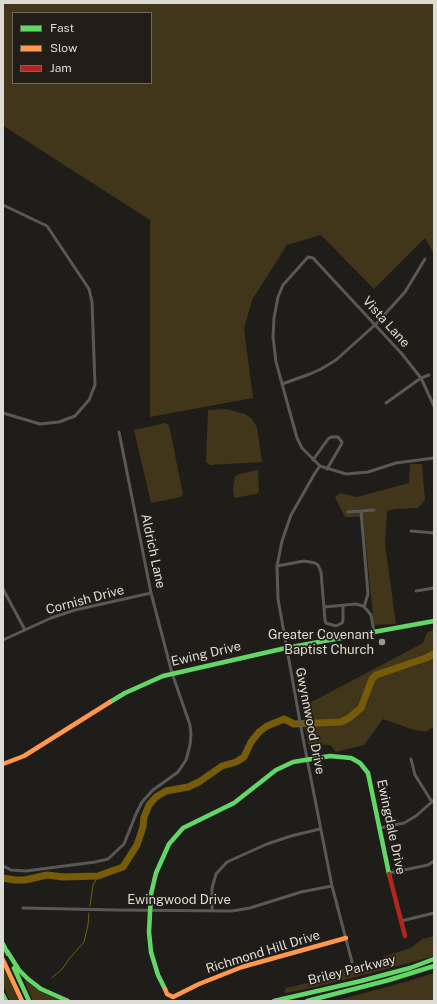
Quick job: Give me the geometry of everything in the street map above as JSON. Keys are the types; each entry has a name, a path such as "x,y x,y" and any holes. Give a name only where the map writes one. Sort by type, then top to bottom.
{"main road":[{"name":"Ewing Drive","path":"3,764 24,756 125,693 150,681 172,673 286,648 434,621"},
{"name":"Ewingdale Drive","path":"167,994 158,975 151,952 149,910 150,894 156,873 169,844 183,828 234,803 276,770 293,762 330,756 351,758 360,763 368,773 389,873 405,936"},
{"name":"Richmond Hill Drive","path":"167,994 173,997 199,984 242,967 346,938"},
{"path":"3,944 19,970 31,982 41,989 68,1001"},
{"path":"7,951 29,1001"},
{"name":"Briley Parkway","path":"274,1001 281,998 368,979 410,968 434,959"},
{"path":"3,960 22,1001"},
{"name":"Briley Parkway","path":"307,1001 389,980 434,966"},
{"path":"3,995 6,1001"},
{"path":"270,1001 281,998"}],"street":[{"path":"3,205 47,226 89,289 92,302 95,386 89,400 75,416 59,422 40,424 3,413"},
{"name":"Vista Lane","path":"282,384 276,362 273,337 274,318 278,297 283,285 308,257 313,258 376,324 402,354 421,378 434,406"},
{"path":"425,259 406,292 376,324 336,360 321,369 282,384 297,438 302,448 320,466 346,474 368,472 396,463 434,458"},
{"path":"386,403 421,378 429,375"},
{"name":"Aldrich Lane","path":"3,866 11,870 26,871 108,859 113,856 124,844 142,802 153,790 178,772 186,760 190,745 190,730 184,704 172,673 151,593 119,432"},
{"path":"313,460 328,439 331,437 338,437 342,442 341,445 327,469"},
{"name":"Gwynnwood Drive","path":"320,466 291,515 282,541 277,566 278,599 320,829 332,886 352,962"},
{"path":"348,512 374,510"},
{"path":"361,511 368,594 364,607"},
{"path":"410,531 434,533"},
{"path":"277,566 304,561 318,565 321,572 326,623 336,626 342,623 343,606"},
{"path":"416,591 434,588"},
{"path":"3,589 25,630"},
{"name":"Cornish Drive","path":"3,640 51,618 75,610 151,593"},
{"path":"324,607 356,604 364,607 370,615 374,632"},
{"path":"380,828 404,822 416,816 433,801 415,775 411,759"},
{"path":"212,911 212,888 216,874 227,862 267,844 320,829"},
{"path":"389,873 428,864 434,861"},
{"name":"Ewingwood Drive","path":"23,908 232,911 250,908 301,892 332,886"},
{"path":"401,920 434,914"}],"shaded area":[{"path":"3,3 434,3 434,254 425,238 374,289 321,235 287,245 252,300 244,329 253,398 150,417 150,220 3,127"},
{"path":"226,409 245,414 251,418 257,427 262,462 210,465 206,462 208,410"},
{"path":"165,423 169,425 176,459 174,460 176,460 183,494 181,497 151,503 134,430"},
{"path":"410,464 422,464 425,500 418,508 395,509 387,511 385,544 396,624 374,625 363,517 345,517 335,497 340,493 357,497 409,483"},
{"path":"258,470 259,492 256,494 234,498 233,488 235,477 239,474"},
{"path":"434,629 434,727 425,732 411,729 383,719 364,745 336,752 330,745 308,744 302,707 423,643 427,633"},
{"path":"434,936 434,956 316,987 284,992 286,988 334,977 340,973 342,969 366,969 385,963 383,957 411,948 422,939"},
{"path":"3,966 19,1001 10,1001 3,985"},
{"path":"434,973 434,1001 335,1001 405,982"},
{"path":"24,980 41,992 62,1001 33,1001"}],"waterway":[{"path":"3,878 25,880 47,875 63,877 98,876 123,867 137,845 143,827 144,817 149,805 156,797 166,791 188,787 199,782 222,766 236,762 244,757 251,742 259,732 267,726 284,719 294,724 341,722 349,718 361,708 372,679 376,675 434,654"},
{"path":"90,906 93,885 98,876"},
{"path":"52,978 63,968 84,942 89,913"}],"traffic: fast":[{"path":"110,702 125,693 163,676 286,648 434,621"},
{"path":"165,989 158,975 151,952 149,932 151,894 156,873 169,844 183,828 234,803 276,770 293,762 330,756 351,758 360,763 368,773 389,874"},
{"path":"3,944 8,954"},
{"path":"7,951 19,970 28,979 41,989 68,1001"},
{"path":"274,1001 361,981 410,968 434,959"},
{"path":"307,1001 389,980 434,966"},
{"path":"14,968 29,1001"},
{"path":"3,995 6,1001"}],"traffic: slow":[{"path":"3,764 24,756 110,702"},
{"path":"165,989 167,994 173,997 199,984 242,967 346,938"},
{"path":"3,960 22,1001"}],"traffic: jam":[{"path":"389,874 405,936"}],"place":[{"name":"Greater Covenant Baptist Church","path":"382,642"}]}
